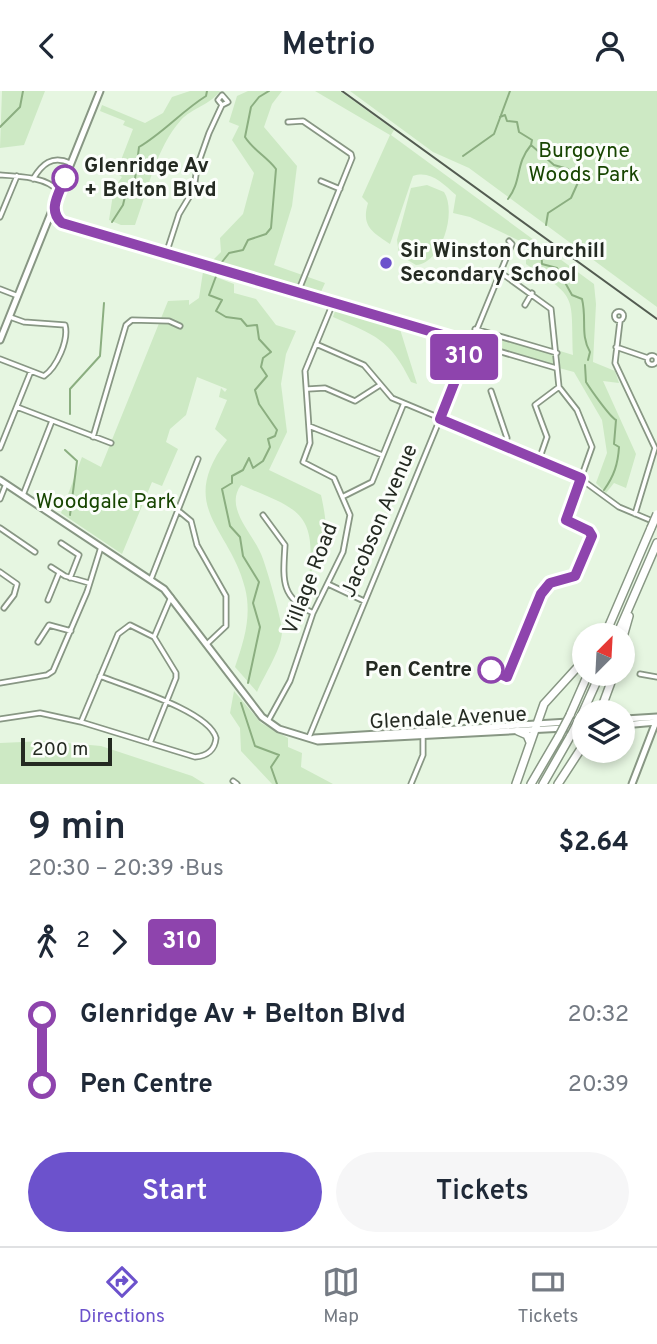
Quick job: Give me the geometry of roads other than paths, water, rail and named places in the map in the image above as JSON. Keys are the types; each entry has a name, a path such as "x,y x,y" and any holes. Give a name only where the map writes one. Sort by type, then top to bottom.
{"highway":[{"path":"609,623 654,526 657,514"},
{"path":"622,623 657,543"},
{"path":"627,623 634,595"},
{"path":"516,784 544,704 572,673"},
{"path":"531,784 559,736 583,686"},
{"path":"605,700 610,686"},
{"path":"606,700 610,686"},
{"path":"518,731 530,739 530,747"},
{"path":"543,784 572,734"},
{"path":"558,784 572,762"}],"main road":[{"path":"0,340 100,91"},
{"path":"54,207 56,217 62,223"},
{"name":"Glendale Avenue","path":"3,482 151,579 172,596 251,704 279,729 311,738 572,727"},
{"name":"Glendale Avenue","path":"424,733 518,731 572,720"},
{"path":"632,784 657,720 635,720"}],"street":[{"path":"166,254 179,214 194,189 197,167 222,105"},
{"path":"288,122 303,121 351,154 340,189 298,292"},
{"path":"33,179 40,166 51,160 71,163"},
{"path":"0,175 33,179 47,184 59,193"},
{"path":"0,217 17,176"},
{"path":"320,181 340,189"},
{"path":"49,219 556,368"},
{"name":"Jacobson Avenue","path":"311,738 364,601 512,244 509,241"},
{"path":"500,272 551,309 559,387 577,410 591,443 591,451 581,478"},
{"path":"0,289 18,296"},
{"path":"525,305 532,293"},
{"name":"Village Road","path":"268,721 290,681 313,613 342,552 350,521 343,496 334,478 303,462 310,443 305,371 333,303"},
{"path":"0,359 31,372 47,375 66,342 67,327 59,323 24,323 9,317"},
{"path":"93,437 122,333 132,320 169,321 180,326"},
{"path":"620,321 615,363 655,448 635,514"},
{"path":"475,329 556,353"},
{"path":"316,344 364,365 392,398 581,478 619,507 654,526"},
{"path":"617,347 648,358"},
{"path":"0,448 31,372"},
{"path":"308,389 325,388 355,401 380,384"},
{"path":"538,460 547,437 535,405 559,387"},
{"path":"492,391 507,438 504,446"},
{"path":"343,496 372,482 404,403"},
{"path":"17,407 111,443"},
{"path":"23,495 52,421"},
{"path":"309,426 383,455"},
{"path":"151,579 180,512 198,459"},
{"path":"0,499 3,482"},
{"path":"180,512 191,521 197,545 226,596 226,626 222,633 208,643"},
{"path":"262,515 285,545 284,570 289,596 296,605 313,613"},
{"path":"0,528 35,552"},
{"path":"61,543 79,555 70,578"},
{"path":"0,683 47,675 53,671 71,631 101,547"},
{"path":"51,567 70,578 89,583"},
{"path":"0,572 17,585 4,608"},
{"path":"48,600 59,573"},
{"path":"328,584 364,601"},
{"path":"154,637 172,596"},
{"path":"38,642 49,625 71,631"},
{"path":"81,722 118,634 126,627 135,626 154,637 176,673 150,743"},
{"path":"640,674 657,677"},
{"path":"0,719 40,713 81,722 195,757 202,757 213,748 216,738 213,729 191,713 100,676"},
{"path":"411,784 423,755 424,733"}],"waterway":[{"path":"0,127 20,107 23,91"},
{"path":"112,222 123,205 128,184 135,179 139,147 206,96 207,91"},
{"path":"222,262 229,253 243,250 248,240 266,234 271,228 276,169 245,137 251,107 259,97 269,91"},
{"path":"463,156 494,134 510,91"},
{"path":"500,117 505,115 507,121 517,122 519,132 532,140 531,145 554,165 568,169 571,175 580,178 571,198 548,213 546,225"},
{"path":"508,199 531,145"},
{"path":"541,245 542,264 557,268 572,295 582,299 584,333 590,352 588,360"},
{"path":"218,271 209,295 222,300 216,311 226,317 241,319 247,326 257,325 259,339 271,352 263,358 261,367 267,376 255,390 259,404 277,430 275,436 268,439 270,447 263,461 253,468 249,458 243,470 232,476 232,483 222,489 230,526 240,537 243,556 259,582 253,603 260,627 248,683"},
{"path":"70,414 70,389 100,356 104,303"},
{"path":"585,365 586,382 616,420 614,444 619,447 618,459 604,490"},
{"path":"65,450 77,461 70,515"},
{"path":"241,703 255,746 279,755 271,767 277,784"}],"railway":[{"path":"342,91 657,319"}],"place":[{"name":"Glenridge Av + Belton Blvd","path":"65,178"},
{"name":"Sir Winston Churchill Secondary School","path":"386,263"},
{"name":"Pen Centre","path":"491,670"}],"park label":[{"name":"Burgoyne Woods Park","path":"584,163"},
{"name":"Woodgale Park","path":"106,502"}]}
